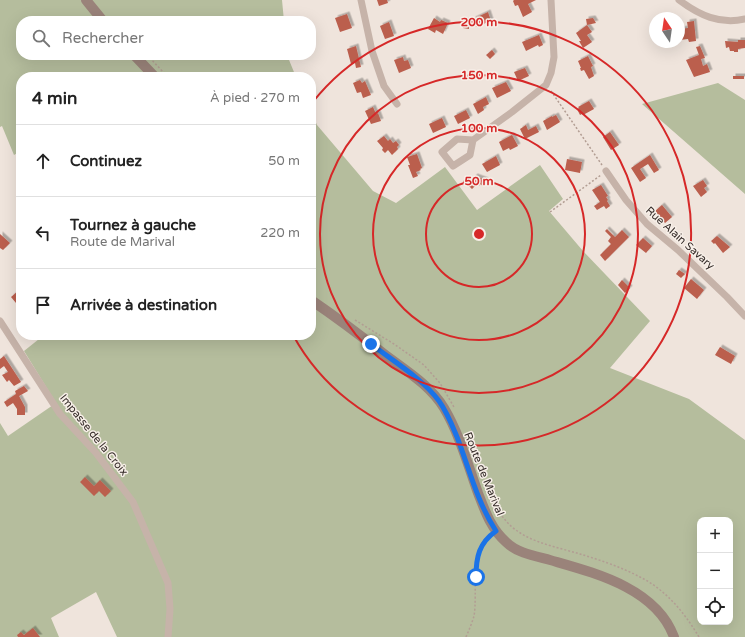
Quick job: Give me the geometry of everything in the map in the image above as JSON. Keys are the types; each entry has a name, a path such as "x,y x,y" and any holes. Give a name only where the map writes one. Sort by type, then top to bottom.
{"main road":[{"path":"86,0 99,16"},
{"path":"139,60 149,72"},
{"name":"Route de Marival","path":"316,304 404,369 420,382 439,401 450,418 485,513 496,531 506,542 514,548 577,568 629,588 657,611 671,629 674,637"}],"street":[{"path":"361,0 372,51 384,86 398,104"},
{"path":"473,140 470,154 453,166 442,152 457,139 473,140 512,112 546,84 551,73 554,57 551,0"},
{"path":"679,0 697,12 715,20 735,22 745,20"},
{"name":"Rue Alain Savary","path":"606,171 626,200 647,224 678,250 727,296 745,316"},
{"name":"Impasse de la Croix","path":"0,321 60,414 96,453 133,502 168,583 170,609 168,637"}],"path":[{"path":"152,60 163,72"},
{"path":"546,84 606,171 550,212"},
{"path":"351,318 394,344 424,365 440,383 456,410"},
{"path":"486,490 503,517 513,527 537,542 598,560 625,570 641,577 657,587 678,606 699,637"},
{"path":"466,637 473,618 476,601 476,565 480,548 486,538 496,531"}],"green space":[{"path":"0,0 282,0 284,16 16,16 16,60 289,60 294,72 16,72 16,154 14,155 2,126 0,127"},
{"path":"718,83 745,100 745,194 642,104"},
{"path":"316,123 373,191 396,203 445,167 477,210 540,165 563,199 549,211 583,251 650,321 610,368 689,399 745,440 745,637 117,637 96,592 51,618 59,637 0,637 0,423 8,436 56,403 24,351 38,340 316,340"}],"building":[{"path":"377,0 387,0 388,3 379,6"},
{"path":"514,0 536,0 528,4 532,12 523,17 518,5 515,6"},
{"path":"488,12 491,21 476,27 473,19"},
{"path":"347,14 352,28 340,32 335,18"},
{"path":"434,18 440,22 441,20 448,23 443,34 436,30 435,33 428,29"},
{"path":"593,18 596,23 587,25 586,19"},
{"path":"463,20 469,21 469,29 463,28"},
{"path":"694,21 696,41 689,42 688,39 685,39 685,28 688,28 687,22"},
{"path":"389,22 394,36 385,39 380,26"},
{"path":"587,25 592,32 587,35 592,42 583,48 576,33"},
{"path":"539,35 543,45 539,47 538,45 526,51 522,42"},
{"path":"738,40 745,40 745,48 738,49 738,52 734,52 730,51 729,47 726,48 725,41 738,42"},
{"path":"356,46 361,67 356,68 355,63 351,64 347,49"},
{"path":"700,46 705,58 701,59 703,66 707,64 710,72 694,77 686,60 699,55 696,47"},
{"path":"492,50 495,54 490,59 486,55"},
{"path":"588,56 593,66 591,67 594,76 589,79 584,70 581,71 578,61"},
{"path":"403,57 404,61 408,60 411,68 399,73 394,60"},
{"path":"525,68 529,76 518,81 514,72"},
{"path":"733,76 744,76 744,79 733,79"},
{"path":"360,80 362,83 365,81 371,95 363,98 361,92 357,93 353,83"},
{"path":"506,82 511,91 497,98 492,88"},
{"path":"486,97 489,104 483,107 484,110 478,114 473,104"},
{"path":"589,101 594,109 580,115 577,109 579,108 578,107"},
{"path":"373,107 376,114 378,113 381,121 371,124 365,111"},
{"path":"466,110 470,118 458,124 454,116"},
{"path":"556,115 560,122 547,130 543,121"},
{"path":"442,118 446,127 433,133 429,124"},
{"path":"526,125 528,130 536,126 539,132 525,139 520,129"},
{"path":"610,132 619,145 611,150 603,137"},
{"path":"512,135 518,146 510,150 509,148 503,151 499,142"},
{"path":"384,136 388,141 390,139 393,143 396,141 399,145 397,147 398,149 392,155 388,150 385,153 377,141"},
{"path":"417,154 422,168 416,172 418,176 413,178 408,165 410,165 407,157"},
{"path":"650,155 659,170 654,173 648,164 640,169 646,178 640,182 631,168"},
{"path":"496,156 500,165 487,172 482,164"},
{"path":"567,159 582,162 580,173 565,170"},
{"path":"475,176 486,180 483,186 480,184 479,186 477,184 472,189 467,184 465,185 463,181 467,179 471,183 474,182 472,180"},
{"path":"703,180 707,186 704,188 707,192 701,197 693,186"},
{"path":"601,185 608,196 606,197 610,206 606,209 604,206 597,210 594,206 600,202 592,190"},
{"path":"662,205 672,217 665,223 655,211"},
{"path":"607,229 615,237 622,230 629,237 605,261 600,255 611,244 608,241 611,237 605,231"},
{"path":"0,234 10,243 3,250 0,248"},
{"path":"717,236 730,247 723,253 715,243 714,244 711,241"},
{"path":"643,238 652,246 646,253 636,245"},
{"path":"679,270 685,274 681,278 676,274"},
{"path":"691,279 704,290 697,299 684,288"},
{"path":"622,280 630,288 625,293 618,285"},
{"path":"16,293 16,303 11,297"},
{"path":"720,347 735,356 731,364 715,355"},
{"path":"4,356 21,382 14,386 9,380 7,382 2,375 8,372 4,366 0,369 0,359"},
{"path":"24,386 28,391 19,396 25,407 25,415 17,415 17,409 13,403 7,407 4,402 16,394 15,391"},
{"path":"85,477 94,486 100,480 111,491 105,497 99,491 94,496 80,482"},
{"path":"33,628 40,637 18,637 17,635 21,632 24,635"}],"route":[{"path":"371,344 432,393 450,418 485,513 496,531 486,538 480,548 476,565 476,577"}]}
